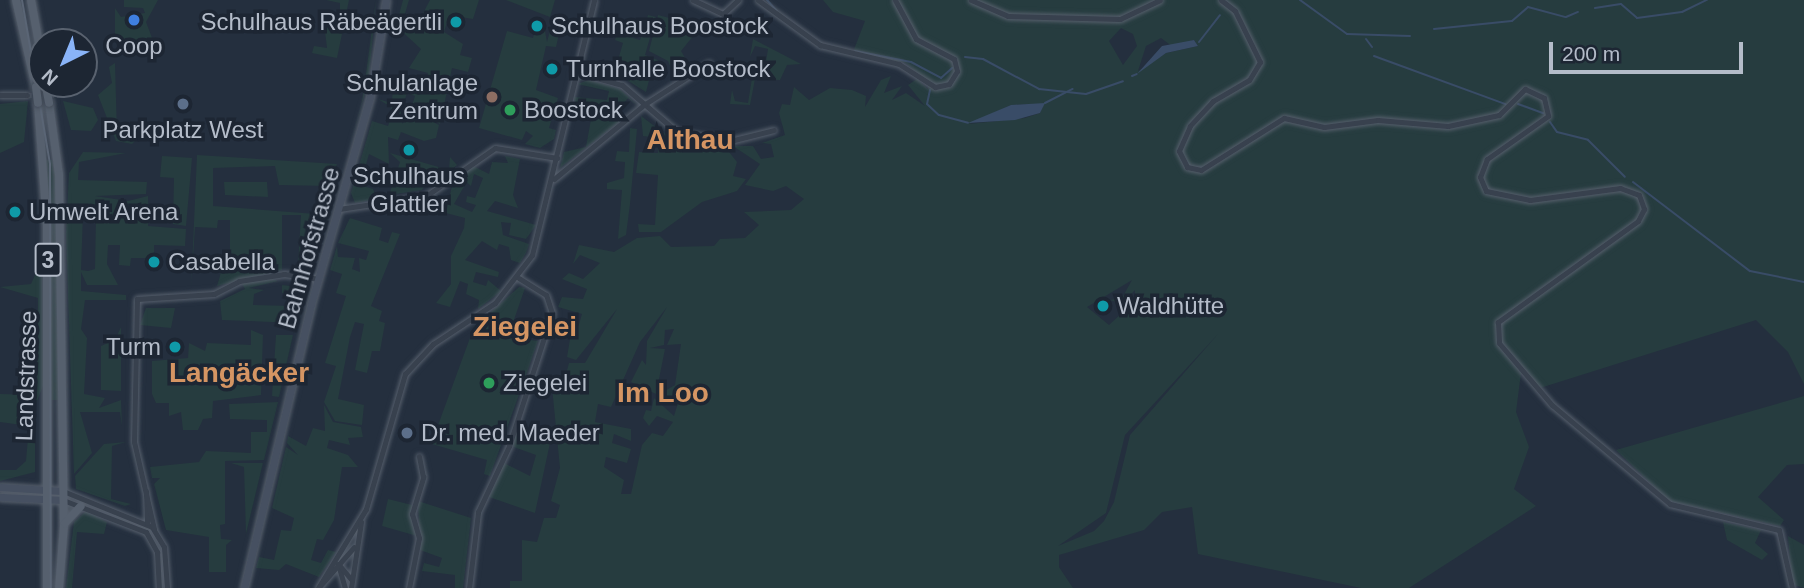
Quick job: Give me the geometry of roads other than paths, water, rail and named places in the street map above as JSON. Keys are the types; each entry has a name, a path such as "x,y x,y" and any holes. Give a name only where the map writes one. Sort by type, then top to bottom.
{"main road":[{"name":"Landstrasse","path":"16,0 38,103 50,381 42,410 47,588"},
{"path":"31,0 36,28"},
{"name":"Landstrasse","path":"47,98 58,155 64,525 59,588"},
{"path":"64,525 81,506"}],"street":[{"name":"Bahnhofstrasse","path":"244,588 318,279 340,209 377,69 386,0"},
{"path":"349,587 355,545 405,374 433,344 485,312 519,278 554,179 575,72 594,0"},
{"path":"693,0 723,13 738,0"},
{"path":"758,0 820,45 888,61 934,88 949,84 957,71 951,55 916,39 895,0"},
{"path":"971,0 1008,16 1120,19 1160,0"},
{"path":"1222,0 1235,11 1261,62 1247,82 1209,104 1190,125 1179,154 1192,169 1256,139 1284,118 1324,127 1378,120 1444,127 1499,115 1521,89 1544,99 1549,112 1543,123 1483,164 1483,188 1530,200 1627,189 1639,195 1644,209 1638,221 1498,322 1499,343 1552,405 1670,504 1781,534 1792,588"},
{"path":"554,179 645,104 709,63"},
{"path":"575,72 622,85 667,126 704,138 730,141 774,130"},
{"path":"0,94 27,95"},
{"path":"340,209 426,196 495,148 558,158"},
{"path":"167,588 166,556 154,529 134,442 138,299 214,294 239,281 284,274 318,279"},
{"path":"469,588 478,512 509,446 552,313 546,295 519,278"},
{"path":"410,588 419,538 412,514 423,477 419,456"},
{"path":"145,481 146,532 157,552 159,588"},
{"path":"0,487 43,486 147,523 154,529"},
{"path":"0,497 63,495 81,506 146,532 154,529"},
{"path":"338,564 362,519"},
{"path":"319,587 355,545"},
{"path":"338,564 350,572 349,587"}],"water":[{"path":"1194,40 1198,46 1166,53 1137,74 1162,46"},
{"path":"1045,103 1040,113 1015,120 968,123 1011,105"}],"waterway":[{"path":"767,0 777,11"},
{"path":"1300,0 1347,34 1410,36"},
{"path":"1595,8 1621,4 1637,18 1682,12 1707,0"},
{"path":"1434,29 1512,21 1528,7 1566,17 1578,12"},
{"path":"1199,42 1220,15"},
{"path":"1366,39 1372,47"},
{"path":"855,51 911,62 941,78 952,68"},
{"path":"1374,56 1505,104"},
{"path":"965,57 983,59 1039,89 1086,94 1123,81"},
{"path":"1132,76 1137,74"},
{"path":"1045,103 1073,89"},
{"path":"930,90 927,104 939,115 968,123"},
{"path":"1518,104 1543,113"},
{"path":"1550,122 1557,132 1588,140 1625,177"},
{"path":"1633,182 1750,271 1804,282"}],"tram line":[{"path":"22,0 50,164 51,588"}],"place":[{"name":"Coop","path":"134,20"},
{"name":"Schulhaus Räbeägertli","path":"456,22"},
{"name":"Schulhaus Boostock","path":"537,26"},
{"name":"Turnhalle Boostock","path":"552,69"},
{"name":"Schulanlage Zentrum","path":"492,97"},
{"name":"Parkplatz West","path":"183,104"},
{"name":"Boostock","path":"510,110"},
{"name":"Schulhaus Glattler","path":"409,150"},
{"name":"Umwelt Arena","path":"15,212"},
{"name":"Casabella","path":"154,262"},
{"name":"Waldhütte","path":"1103,306"},
{"name":"Turm","path":"175,347"},
{"name":"Ziegelei","path":"489,383"},
{"name":"Dr. med. Maeder","path":"407,433"}],"district":[{"name":"Althau","path":"690,140"},
{"name":"Ziegelei","path":"525,327"},
{"name":"Langäcker","path":"239,373"},
{"name":"Im Loo","path":"663,393"}]}
